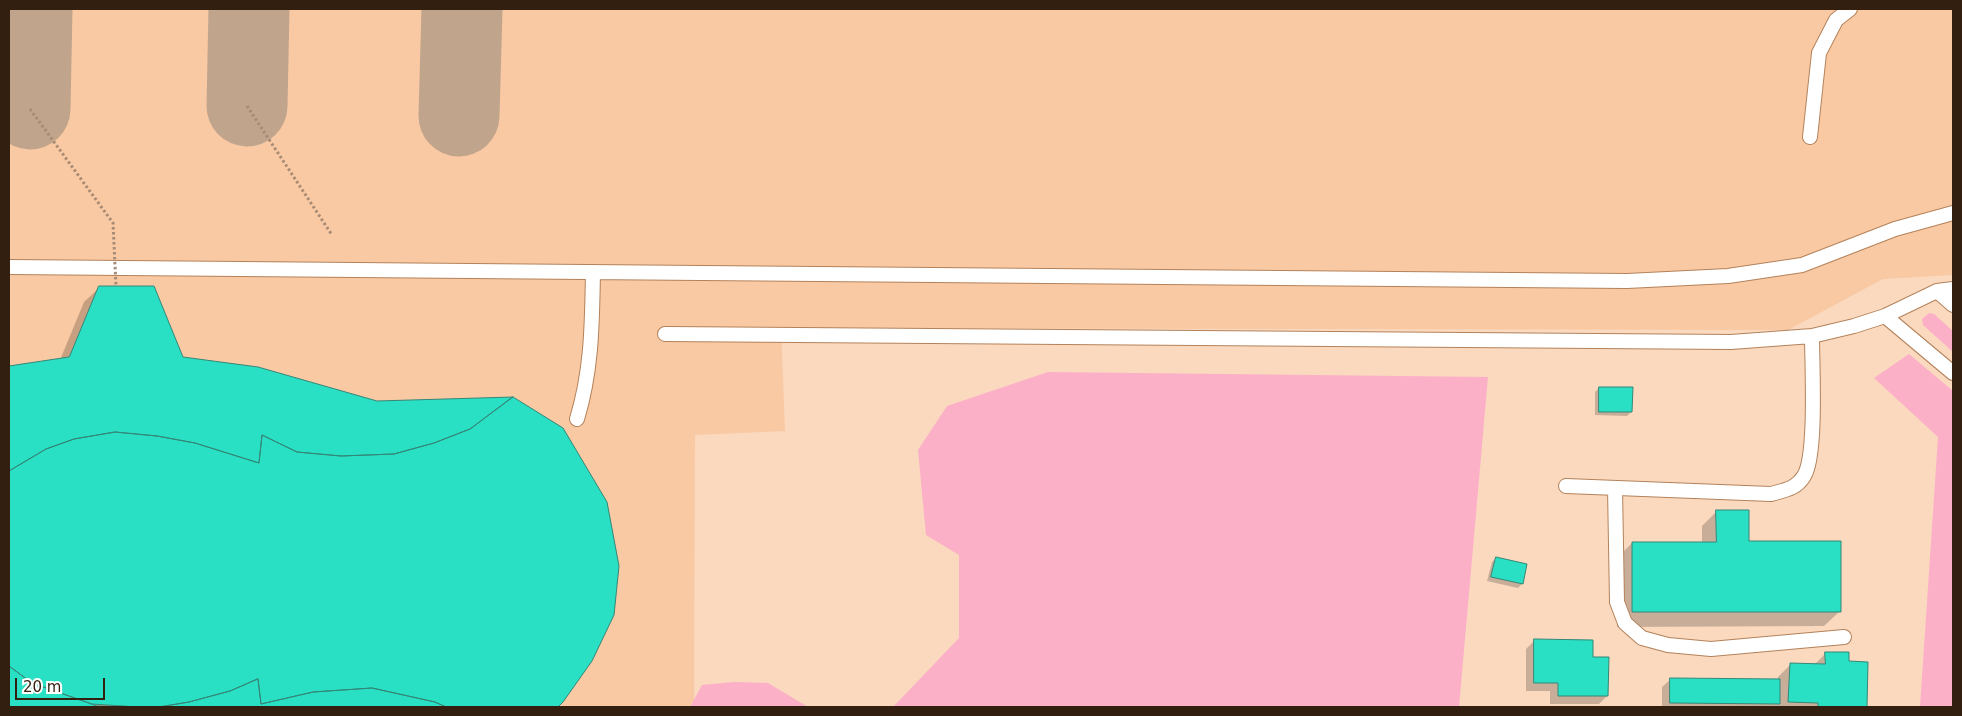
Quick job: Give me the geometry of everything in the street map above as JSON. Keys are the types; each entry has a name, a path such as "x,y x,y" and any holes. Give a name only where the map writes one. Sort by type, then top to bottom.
{"lane":[{"path":"1810,137 1819,53 1836,20 1850,9"},
{"path":"9,268 1626,281 1728,276 1802,265 1895,229 1953,213"},
{"path":"577,419 586,391 591,349 592,272"},
{"path":"665,334 1731,342 1812,336 1854,326 1885,316 1937,291 1953,289"},
{"path":"1937,291 1953,305"},
{"path":"1885,316 1953,373"},
{"path":"1566,486 1772,494 1793,488 1804,475 1812,451 1812,336"},
{"path":"1614,488 1617,602 1625,623 1642,638 1668,645 1711,649 1844,637"}],"path":[{"path":"247,106 332,235"},
{"path":"30,109 113,223 116,286"}],"shaded area":[{"path":"9,9 1953,9 1953,275 1883,279 1788,330 781,328 785,431 695,435 694,707 446,707 435,702 189,702 159,707 92,704 32,683 9,666"},
{"path":"1929,313 1934,314 1953,331 1953,352 1923,325 1922,319"},
{"path":"1909,354 1953,391 1953,707 1920,707 1938,437 1874,378"},
{"path":"1048,372 1488,377 1459,707 893,707 959,638 959,555 926,535 918,450 947,406"},
{"path":"734,682 768,683 808,707 690,707 702,685"}],"building":[{"path":"99,286 154,286 183,357 258,367 377,401 513,397 470,429 434,443 394,454 341,456 297,452 262,435 259,463 195,443 157,436 115,432 74,439 46,449 9,471 9,366 69,357"},
{"path":"1599,387 1633,387 1632,412 1599,412"},
{"path":"513,397 563,428 607,502 619,566 614,615 592,661 558,707 446,707 435,702 372,688 313,692 261,704 258,679 230,691 189,702 159,707 97,706 32,683 9,666 9,471 46,449 74,439 115,432 157,436 195,443 259,463 262,435 297,452 341,456 394,454 434,443 470,429"},
{"path":"1716,510 1749,510 1749,541 1841,541 1841,612 1632,612 1632,542 1716,542"},
{"path":"1496,557 1527,564 1523,584 1491,577"},
{"path":"1534,639 1593,640 1593,657 1609,657 1608,696 1558,696 1558,683 1534,683"},
{"path":"1825,652 1849,652 1849,661 1868,662 1867,707 1818,707 1818,703 1788,702 1790,663 1825,664"},
{"path":"9,666 32,683 92,704 138,707 9,707"},
{"path":"1670,678 1780,679 1780,704 1670,703"},
{"path":"258,679 261,704 313,692 372,688 435,702 446,707 159,707 189,702 230,691"}],"taxiway":[{"path":"30,109 32,9"},
{"path":"247,106 249,9"},
{"path":"459,116 462,9"}]}
